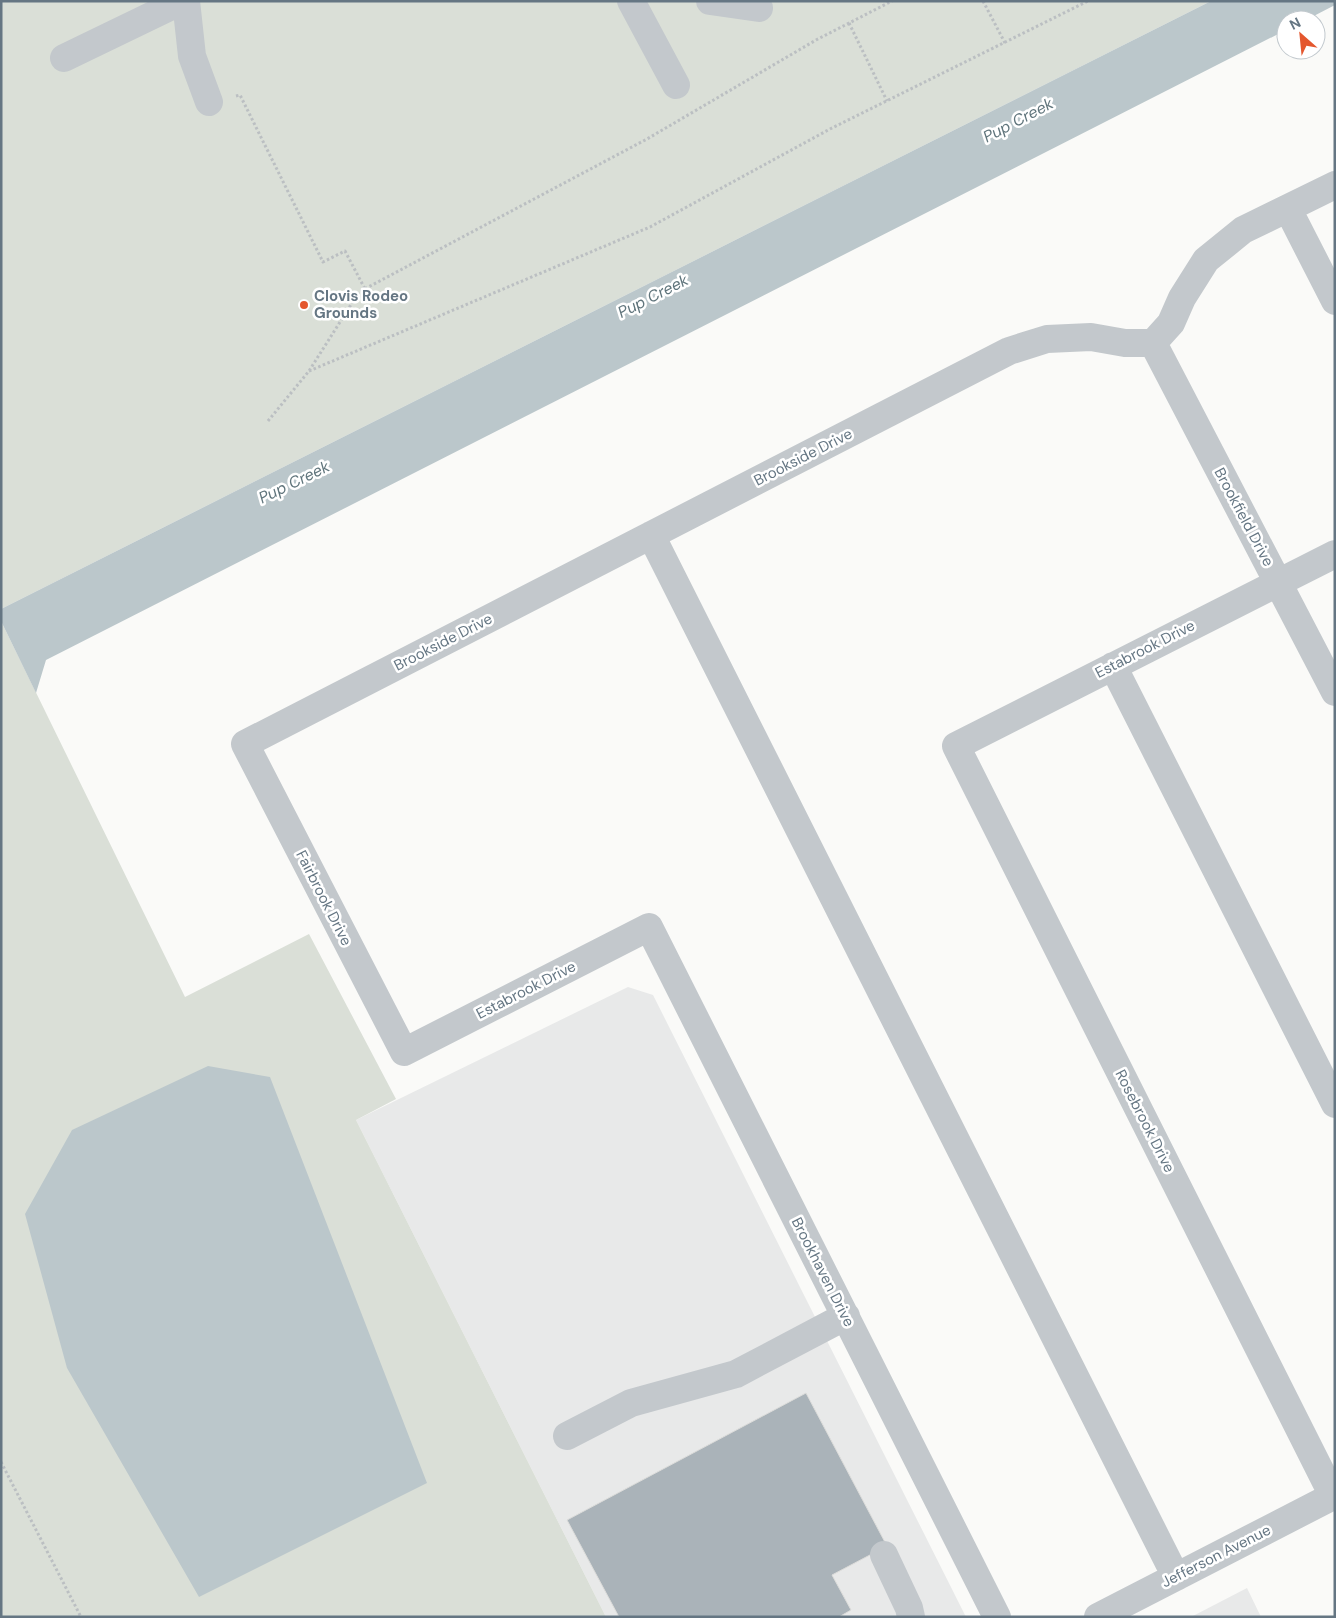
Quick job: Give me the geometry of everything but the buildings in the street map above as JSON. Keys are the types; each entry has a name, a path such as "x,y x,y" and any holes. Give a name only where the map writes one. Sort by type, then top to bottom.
{"street":[{"path":"64,58 182,1"},
{"path":"186,1 192,56 209,102"},
{"path":"631,1 676,84"},
{"path":"710,1 758,8"},
{"path":"1153,343 1171,323 1182,298 1206,260 1243,230 1335,185"},
{"path":"1288,209 1335,301"},
{"name":"Brookside Drive","path":"245,744 1009,351 1048,339 1091,337 1125,343 1153,343"},
{"name":"Brookfield Drive","path":"1153,343 1335,692"},
{"path":"651,535 1176,1577"},
{"name":"Estabrook Drive","path":"956,746 1335,554"},
{"path":"1113,666 1335,1104"},
{"name":"Fairbrook Drive","path":"245,744 404,1052"},
{"name":"Rosebrook Drive","path":"956,746 1334,1495"},
{"name":"Estabrook Drive","path":"404,1052 649,927"},
{"name":"Brookhaven Drive","path":"649,927 997,1617"},
{"path":"567,1436 631,1403 736,1374 846,1316"},
{"name":"Jefferson Avenue","path":"1098,1617 1334,1495"},
{"path":"884,1555 909,1608 911,1617"}],"path":[{"path":"268,421 309,371 359,292 647,139 816,40 892,1"},
{"path":"983,1 1005,43"},
{"path":"309,371 650,227 830,129 1088,1"},
{"path":"849,23 887,101"},
{"path":"209,102 240,95 323,262 345,251 365,289"},
{"path":"1,1462 81,1617"}],"shaded area":[{"name":"Clovis Rodeo Grounds","path":"1,1 1211,1 1,609"},
{"path":"1,621 185,997 309,934 396,1099 356,1120 606,1617 1,1617"},
{"path":"628,987 653,995 966,1617 606,1617 356,1120"},
{"path":"1247,1588 1261,1617 1191,1617"}],"water":[{"name":"Pup Creek","path":"1211,1 1335,1 1335,5 1325,10 1276,10 1276,35 46,660 36,693 1,621 1,609"},
{"path":"208,1066 270,1077 427,1483 199,1597 67,1368 25,1214 72,1130"}],"place":[{"name":"Clovis Rodeo Grounds","path":"304,305"}]}
